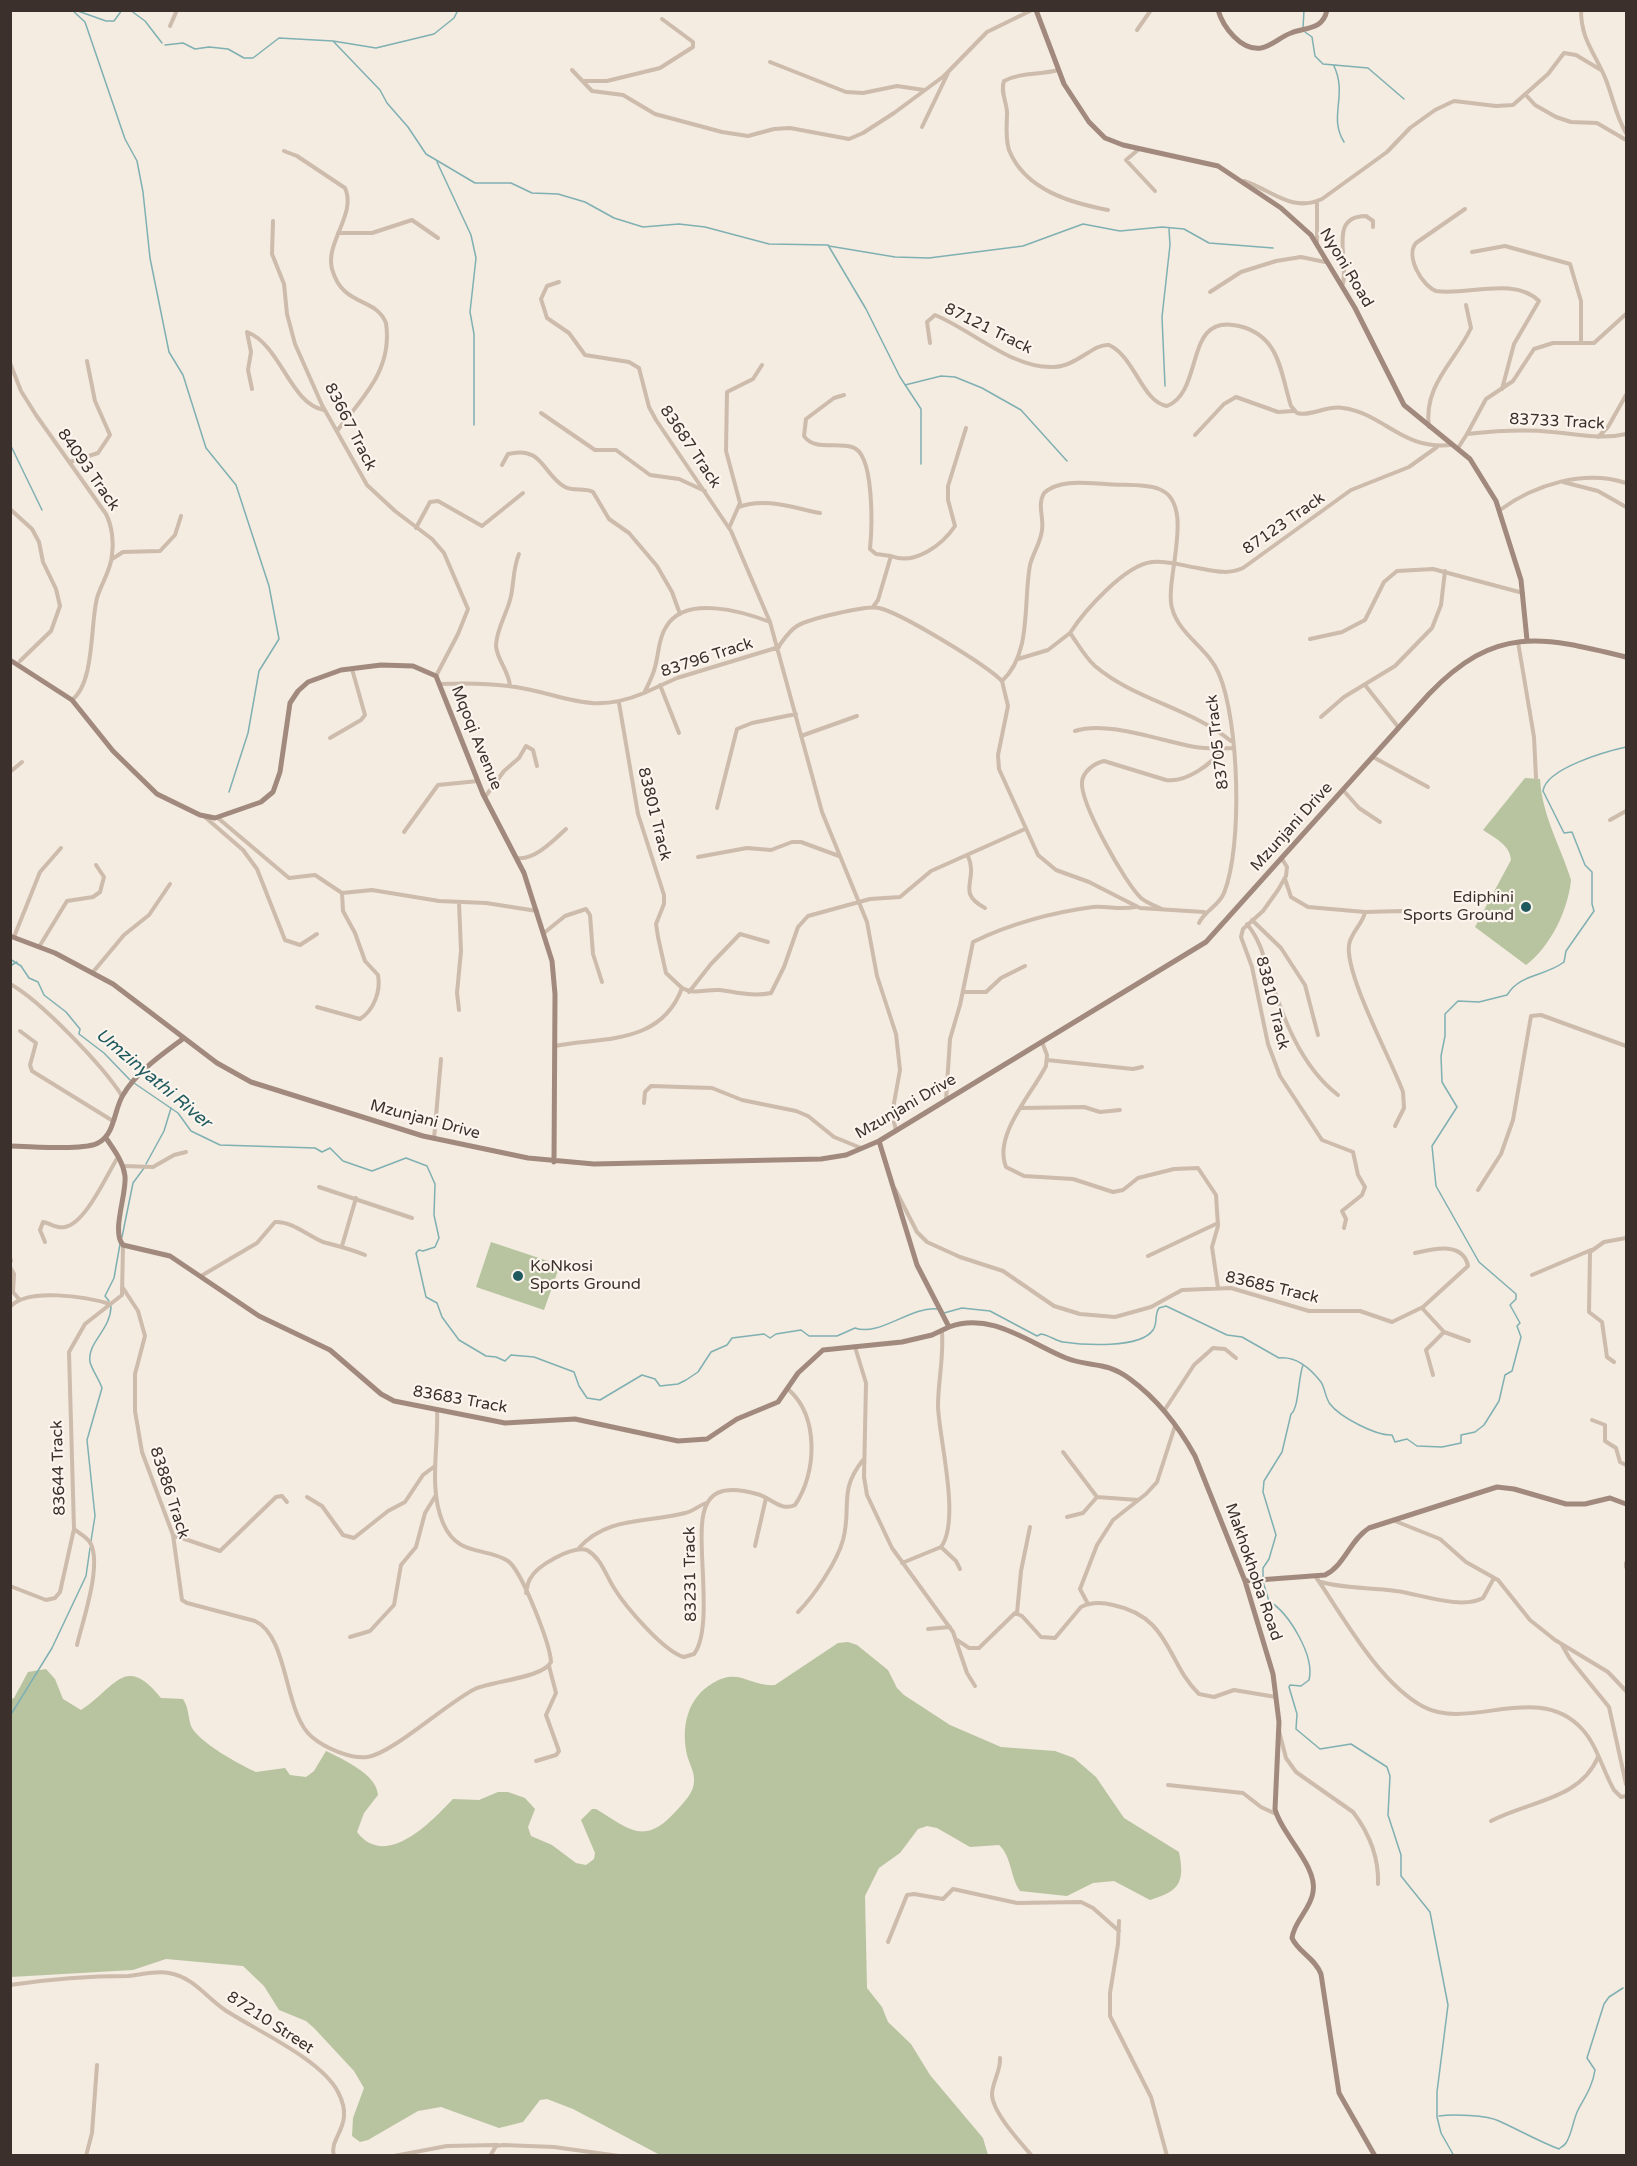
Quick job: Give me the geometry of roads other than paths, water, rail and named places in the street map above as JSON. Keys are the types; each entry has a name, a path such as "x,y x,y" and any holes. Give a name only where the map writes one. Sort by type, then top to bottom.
{"street":[{"path":"170,26 177,10"},
{"path":"572,70 585,81 592,91 629,97 655,114 744,136 784,128 837,138 854,138 948,73 987,32 1034,10"},
{"name":"Nyoni Road","path":"1034,10 1071,97 1099,132 1112,141 1211,163 1243,180 1298,221 1342,286 1399,397 1410,411 1430,429 1476,466 1500,510 1523,593 1527,640"},
{"path":"1137,30 1151,10"},
{"path":"1218,10 1222,23 1233,35 1257,48 1265,47 1287,34 1317,26 1324,22 1327,10"},
{"path":"1581,10 1584,38 1602,70 1616,113 1626,133"},
{"path":"585,81 607,81 660,68 693,47 693,42 662,19"},
{"path":"1243,180 1290,203 1306,205 1317,201 1387,152 1424,117 1454,101 1508,106 1548,74 1564,53 1576,55 1602,70"},
{"path":"770,62 846,92 863,93 897,86 924,90"},
{"path":"1058,70 1042,74 1018,75 1003,83 1009,150 1029,177 1046,191 1108,210"},
{"path":"922,127 948,73"},
{"path":"1525,94 1535,105 1556,117 1571,122 1597,123 1626,140"},
{"path":"1139,148 1126,160 1155,190"},
{"path":"284,151 297,156 345,188 346,205 330,256 339,286 346,295 382,315 387,327 381,364 375,382 337,431"},
{"path":"1317,201 1317,247"},
{"path":"1466,208 1416,243 1412,248 1412,256 1424,282 1436,291 1496,288 1527,294 1539,301 1514,344 1502,389"},
{"path":"10,211 10,232"},
{"path":"1342,286 1345,275 1342,234 1345,225 1354,218 1366,216 1373,221 1373,227"},
{"path":"338,233 372,233 412,220 438,238"},
{"name":"83667 Track","path":"273,221 272,254 284,284 287,314 295,344 325,410 367,485 444,553 468,609 436,676"},
{"path":"1472,252 1505,246 1570,264 1581,301 1581,342"},
{"path":"1210,292 1241,272 1276,261 1299,257 1325,262"},
{"name":"83687 Track","path":"559,282 547,286 542,295 542,307 549,321 569,332 585,355 629,362 639,368 656,420 729,528 770,622 779,647 822,812 860,903 898,1044 900,1070 892,1114 896,1130"},
{"path":"1430,429 1429,405 1432,391 1471,328 1466,305"},
{"path":"1195,435 1224,404 1236,397 1278,412 1294,411 1302,415 1327,408 1342,408 1379,422 1411,441 1455,447 1467,434 1486,399 1513,381 1534,349 1553,343 1592,343 1599,340 1626,314"},
{"name":"87121 Track","path":"930,343 927,322 935,315 980,341 1037,366 1069,365 1085,357 1097,346 1109,345 1127,358 1155,401 1167,406 1176,401 1184,389 1210,328 1218,324 1234,325 1255,331 1271,345 1294,411"},
{"path":"252,389 248,370 251,352 247,332 268,348 309,404 325,410"},
{"path":"70,462 98,453 110,435 95,401 87,361"},
{"name":"84093 Track","path":"10,363 21,391 108,519 111,529 112,559 97,598 93,638 81,690 72,699"},
{"path":"729,528 739,507 739,498 726,451 727,392 753,379 762,365"},
{"path":"844,395 834,398 807,419 804,436 816,444 853,447 861,452 866,464 871,508 870,549 876,554 904,558 932,550 942,543 955,526 948,500 948,486 966,428"},
{"path":"1598,437 1608,427 1626,395"},
{"path":"541,412 595,450 616,450 650,475 679,479 705,491"},
{"name":"83733 Track","path":"1467,434 1543,431 1598,437 1626,434"},
{"name":"87123 Track","path":"1017,659 1048,650 1070,633 1088,608 1139,566 1153,562 1225,572 1239,570 1351,490 1409,467 1437,446"},
{"path":"502,465 507,454 530,455 540,459 563,486 593,492 609,519 628,533 657,566 672,592 680,614"},
{"path":"1500,510 1529,491 1562,482 1601,478 1626,483"},
{"path":"1562,482 1598,491 1626,507"},
{"name":"83705 Track","path":"1002,681 1017,659 1024,627 1031,561 1042,532 1040,502 1044,493 1051,487 1087,483 1162,490 1168,496 1179,523 1170,590 1173,613 1219,673 1228,702 1236,777 1233,847 1223,895 1216,905 1204,912 1199,923"},
{"path":"416,528 430,502 438,501 482,526 523,493"},
{"path":"739,507 751,503 769,503 820,513"},
{"path":"10,509 36,535 44,562 60,599 58,614 51,631 20,661"},
{"path":"112,559 123,552 160,551 175,535 181,516"},
{"path":"510,686 496,642 511,596 514,565 519,554"},
{"path":"873,607 878,600 891,556"},
{"path":"1310,639 1342,632 1365,621 1379,591 1393,572 1420,568 1445,571 1523,593"},
{"path":"1321,717 1344,697 1395,666 1432,628 1441,605 1445,571"},
{"path":"779,647 790,631 801,624 873,607 889,612 930,633 1002,681 1008,706 999,764 1035,851 1048,865 1135,906 1204,912"},
{"path":"644,693 654,671 664,631 670,621 680,614 710,609 734,609 770,622"},
{"path":"1070,633 1089,660 1105,673 1232,741"},
{"name":"Mzunjani Drive","path":"13,937 39,946 93,972 122,990 217,1063 267,1089 434,1139 554,1162 594,1164 834,1158 879,1141 1199,947 1226,922 1399,728 1460,664 1493,648 1527,640 1558,642 1626,657"},
{"path":"1518,641 1534,737 1536,778"},
{"name":"83796 Track","path":"618,703 660,685 779,647"},
{"name":"Mqoqi Avenue","path":"10,660 72,699 113,751 144,783 170,802 205,817 218,818 261,802 273,792 280,772 290,703 298,691 316,677 352,669 404,665 426,670 436,676 485,797 517,858 544,933 555,980 554,1162"},
{"path":"330,738 361,720 365,715 352,669"},
{"path":"439,684 510,686 569,701 618,703"},
{"path":"660,685 679,733"},
{"path":"1365,685 1399,728"},
{"name":"83801 Track","path":"618,703 638,814 664,895 656,924 666,973 682,988"},
{"path":"717,808 737,729 752,723 796,714"},
{"path":"801,736 857,716"},
{"path":"1075,731 1093,727 1109,728 1193,746 1233,748"},
{"path":"485,797 504,771 519,758 526,746 533,750 537,766"},
{"path":"1164,910 1139,896 1100,833 1082,788 1084,775 1095,764 1104,762 1173,781 1203,766 1223,748"},
{"path":"1373,757 1428,787"},
{"path":"10,772 22,762"},
{"path":"404,832 438,784 478,781"},
{"path":"1343,790 1359,807 1380,822"},
{"path":"1610,820 1626,811"},
{"path":"205,817 243,850 257,869 285,940 300,945 317,934"},
{"path":"218,818 239,832 284,876 292,879 315,875 342,893 372,890 439,901 537,911"},
{"path":"517,858 524,859 546,847 566,829"},
{"path":"555,1046 640,1033 669,1010 682,988 689,992 717,990 750,995 771,993 803,920 816,912 900,897 931,871 1025,829"},
{"path":"698,857 747,848 776,849 792,842 803,843 839,856"},
{"path":"13,937 40,872 62,848"},
{"path":"968,855 972,868 969,896 985,908"},
{"path":"1282,859 1287,867 1285,878 1269,904 1247,924 1258,938 1282,1010 1296,1041 1318,1079 1338,1095"},
{"path":"39,946 67,901 93,897 100,892 104,877 96,865"},
{"path":"1285,878 1289,894 1302,906 1365,912 1403,911 1433,919"},
{"path":"93,972 124,935 149,915 170,884"},
{"path":"317,1007 360,1018 372,1008 378,988 378,975 365,961 356,933 343,911 342,893"},
{"path":"459,902 461,951 457,993 459,1010"},
{"path":"945,1101 950,1039 963,992 970,950 977,940 1066,911 1096,907 1125,909 1135,906"},
{"path":"544,933 565,916 586,909 590,915 593,954 602,982"},
{"path":"1365,912 1351,939 1349,950 1357,983 1403,1092 1404,1108 1395,1126"},
{"path":"1252,920 1281,948 1305,985 1318,1035"},
{"name":"83810 Track","path":"1247,924 1241,937 1254,977 1268,1044 1280,1076 1320,1138 1326,1143 1353,1152 1358,1175 1365,1185 1362,1195 1342,1211 1347,1219 1344,1228"},
{"path":"689,992 711,964 740,934 768,942"},
{"path":"963,992 986,992 1001,978 1025,966"},
{"path":"10,984 27,996 107,1073 122,1096"},
{"path":"1478,1190 1501,1154 1513,1120 1531,1016 1541,1014 1626,1046"},
{"path":"20,1031 36,1043 30,1065 32,1071 113,1121"},
{"path":"10,1146 89,1147 106,1138 126,1089 184,1038"},
{"path":"1042,1042 1047,1060 1041,1077 1007,1131 1004,1161 1011,1172 1033,1177 1073,1179 1116,1192 1137,1178 1174,1169 1197,1167 1215,1192 1218,1223 1212,1247 1218,1288"},
{"path":"434,1139 441,1059"},
{"path":"1047,1060 1133,1070 1142,1067"},
{"path":"644,1103 645,1092 651,1086 712,1088 742,1100 804,1113 834,1137 862,1149"},
{"path":"1022,1108 1084,1107 1100,1112 1120,1110"},
{"path":"106,1138 123,1166 125,1183 118,1234 123,1245 123,1288"},
{"path":"879,1141 917,1265 949,1327"},
{"path":"123,1166 153,1167 174,1155 186,1152"},
{"path":"45,1242 40,1230 43,1222 62,1227 71,1224 94,1200 118,1156"},
{"path":"319,1187 412,1218"},
{"name":"83685 Track","path":"894,1189 918,1232 927,1242 960,1257 1003,1271 1066,1311 1115,1317 1151,1307 1182,1290 1218,1288 1239,1290 1309,1311 1360,1311 1389,1323 1398,1321 1422,1308 1466,1270 1468,1264 1459,1252 1449,1248 1415,1252"},
{"path":"342,1246 356,1198"},
{"path":"201,1276 257,1243 275,1222 286,1223 324,1242 365,1255"},
{"path":"1148,1256 1218,1223"},
{"path":"1532,1275 1552,1269 1604,1242 1626,1238"},
{"name":"83683 Track","path":"123,1245 161,1252 201,1276 258,1316 330,1350 384,1397 505,1423 575,1419 659,1438 696,1441 712,1436 737,1419 772,1405 789,1390 798,1373 823,1350 902,1342 942,1332 949,1327"},
{"path":"1592,1249 1589,1312 1602,1322 1607,1357 1614,1362"},
{"path":"11,1263 14,1274 13,1292 19,1299"},
{"name":"83644 Track","path":"10,1586 46,1600 55,1598 62,1587 74,1529 69,1352 85,1324 120,1298 123,1288"},
{"name":"83886 Track","path":"123,1288 138,1311 144,1336 135,1374 135,1411 142,1452 173,1535 182,1599 187,1603 255,1621 264,1626 271,1637 304,1730 316,1740 354,1756 375,1754 478,1687 538,1672 549,1666"},
{"path":"10,1307 19,1299 29,1296 93,1299 111,1304"},
{"path":"1422,1308 1444,1332 1469,1341"},
{"name":"Makhokhoba Road","path":"949,1327 971,1323 999,1328 1024,1336 1067,1358 1106,1365 1143,1389 1164,1411 1176,1425 1203,1474 1245,1581 1277,1696 1279,1730 1274,1788 1276,1814 1306,1865 1314,1888 1310,1902 1294,1929 1292,1938 1296,1945 1314,1961 1321,1974 1339,2093 1346,2109 1368,2139 1375,2156"},
{"path":"902,1563 941,1547 946,1538 948,1521 945,1458 939,1413 942,1332"},
{"path":"1433,1375 1426,1350 1444,1332"},
{"path":"855,1346 866,1383 864,1460 867,1496 902,1563 950,1627 957,1640 967,1673 975,1686"},
{"path":"1164,1411 1194,1365 1213,1348 1220,1347 1236,1358"},
{"name":"83231 Track","path":"579,1548 587,1550 596,1557 628,1608 669,1649 681,1656 691,1656 698,1647 704,1629 701,1527 706,1503 715,1493 725,1490 758,1494 780,1506 794,1506 809,1469 812,1451 807,1419 802,1405 789,1390"},
{"path":"437,1408 436,1494 442,1520 452,1536 475,1552 496,1556 510,1563 526,1594 550,1655 549,1666 556,1693 546,1715 559,1751 556,1755 536,1761"},
{"path":"1592,1420 1605,1425 1605,1441 1616,1448 1617,1458 1626,1465"},
{"path":"1088,1604 1080,1588 1097,1545 1113,1520 1157,1482 1176,1425"},
{"path":"1063,1452 1097,1497 1138,1500"},
{"path":"798,1612 812,1596 840,1546 849,1482 864,1460"},
{"path":"307,1497 322,1506 343,1535 354,1538 388,1511 405,1502 423,1475 436,1466"},
{"path":"1318,1579 1335,1569 1364,1532 1391,1520 1497,1487 1566,1504 1585,1504 1610,1498 1626,1504"},
{"path":"350,1637 364,1635 394,1605 401,1565 416,1546 425,1513 436,1494"},
{"path":"173,1535 220,1551 276,1497 283,1496 287,1502"},
{"path":"1067,1517 1083,1513 1097,1497"},
{"path":"755,1546 766,1498"},
{"path":"526,1594 533,1574 563,1554 579,1548 593,1534 608,1527 641,1519 683,1514 706,1503"},
{"path":"1391,1520 1440,1539 1466,1562 1494,1578 1502,1584 1530,1620 1561,1644 1608,1672 1626,1691"},
{"path":"1030,1527 1021,1571 1017,1613 1037,1634 1051,1639 1060,1635 1080,1607 1088,1604 1118,1606 1143,1618 1169,1644 1191,1685 1199,1694 1214,1697 1238,1690 1261,1696 1277,1696"},
{"path":"74,1529 88,1539 93,1554 90,1600 77,1646"},
{"path":"941,1547 956,1561 960,1569"},
{"path":"1245,1581 1318,1579 1355,1589 1396,1591 1470,1603 1483,1598 1494,1578"},
{"path":"1318,1579 1364,1647 1396,1685 1423,1706 1438,1712 1454,1713 1504,1708 1552,1710 1581,1727 1614,1790 1621,1797 1626,1796"},
{"path":"957,1640 969,1648 979,1648 1007,1618 1017,1613"},
{"path":"928,1629 950,1627"},
{"path":"1561,1644 1570,1659 1610,1707 1626,1784"},
{"path":"1279,1730 1284,1752 1296,1772 1353,1812 1359,1821 1374,1852 1378,1884"},
{"path":"1491,1821 1515,1809 1558,1796 1587,1776 1598,1757"},
{"path":"1168,1785 1243,1793 1261,1807 1276,1814"},
{"path":"888,1942 907,1895 912,1893 943,1899 953,1889 1017,1903 1081,1902 1093,1908 1119,1931"},
{"path":"1119,1921 1110,1993 1110,2016 1151,2097 1167,2156"},
{"name":"87210 Street","path":"10,1985 58,1978 136,1975 153,1972 184,1977 219,2005 291,2049 330,2080 338,2090 345,2116 343,2127 333,2144 334,2156"},
{"path":"999,2058 999,2072 992,2092 994,2103 1032,2156"},
{"path":"86,2156 92,2133 97,2065"},
{"path":"490,2156 498,2145"},
{"path":"394,2156 447,2146 498,2145 546,2146 619,2156"}],"waterway":[{"path":"72,10 85,22 125,139 137,161 143,192 150,258 169,352 183,375 206,448 236,485 269,586 279,639 259,671 248,733 229,792"},
{"path":"75,10 106,21 114,21 122,10"},
{"path":"130,10 145,21 162,43"},
{"path":"165,45 183,43 195,49 209,47 228,49 244,58 253,58 279,38 333,41 376,48 434,34 454,18 458,10"},
{"path":"1303,28 1304,10"},
{"path":"1305,32 1312,37 1315,56 1323,64 1368,68 1404,99"},
{"path":"333,41 380,90 387,103 408,127 426,154 475,183 511,183 532,193 558,194 585,202 614,218 643,227 679,224 705,227 769,244 828,245 866,309 900,377 921,409 921,464"},
{"path":"1334,66 1339,87 1338,123 1344,142"},
{"path":"437,162 471,235 476,258 470,312 474,334 474,425"},
{"path":"829,246 895,257 929,258 1023,246 1083,224 1120,231 1162,227 1184,229 1209,243 1273,248"},
{"path":"1165,386 1162,317 1170,245 1169,229"},
{"path":"905,385 941,376 955,377 982,388 1021,410 1067,461"},
{"path":"10,444 42,510"},
{"name":"Umzinyathi River","path":"944,1313 962,1308 990,1311 1037,1336 1041,1334 1060,1341 1097,1345 1124,1343 1146,1336 1153,1330 1159,1308 1166,1306 1227,1335 1242,1337 1279,1358 1291,1359 1302,1364 1321,1382 1328,1401 1335,1409 1368,1429 1392,1435 1395,1442 1407,1439 1417,1446 1442,1447 1461,1443 1461,1435 1475,1432 1484,1425 1499,1401 1505,1375 1512,1371 1521,1337 1517,1326 1520,1323 1510,1305 1516,1299 1516,1294 1479,1262 1436,1186 1432,1146 1457,1107 1442,1082 1441,1056 1445,1036 1445,1014 1458,1001 1479,1002 1507,995 1519,983 1564,962 1566,951 1594,911 1592,872 1585,865 1572,832 1564,833 1543,791 1547,783 1566,768 1606,752 1626,747"},
{"name":"Umzinyathi River","path":"10,959 21,966 29,978 38,982 44,995 66,1012 80,1029 79,1034 104,1053 130,1080"},
{"name":"Umzinyathi River","path":"10,966 17,962"},
{"name":"Umzinyathi River","path":"134,1083 178,1113 191,1131 220,1145 315,1148 322,1152 330,1148 343,1161 372,1171 406,1158 427,1166 435,1184 434,1215 439,1238 435,1247 419,1250 416,1253 426,1297 437,1303 442,1317 459,1340 486,1356 505,1361 511,1355 534,1357 574,1372 587,1398 600,1400 642,1375 655,1379 660,1386 678,1384 698,1372 711,1352 727,1345 732,1338 764,1334 770,1338 776,1334 801,1330 809,1336 837,1336 855,1328 864,1330 874,1328 917,1312 937,1309"},
{"path":"146,1164 164,1131 171,1108"},
{"path":"122,1237 133,1183 144,1168"},
{"path":"109,1301 105,1296 114,1278 120,1244"},
{"path":"91,1541 95,1516 87,1440 102,1388 91,1365 90,1355 107,1322 111,1306"},
{"path":"1263,1577 1263,1568 1269,1559 1276,1535 1263,1492 1264,1481 1282,1452 1291,1414 1296,1406 1303,1365"},
{"path":"10,1716 52,1648 86,1576 90,1548"},
{"path":"1263,1582 1269,1601 1285,1615 1292,1625 1308,1659 1309,1680 1301,1686 1290,1685 1289,1687 1297,1714 1296,1729 1320,1749 1351,1744 1387,1767 1390,1776 1388,1815 1401,1855 1401,1876 1430,1912 1448,2005 1437,2092 1437,2117 1441,2133 1454,2156"},
{"path":"1439,2116 1494,2119 1559,2149 1568,2139 1576,2114 1592,2081 1595,2070 1587,2058 1604,2004 1609,1997 1623,1988"}],"place":[{"name":"Ediphini Sports Ground","path":"1526,907"},
{"name":"KoNkosi Sports Ground","path":"518,1276"}]}
